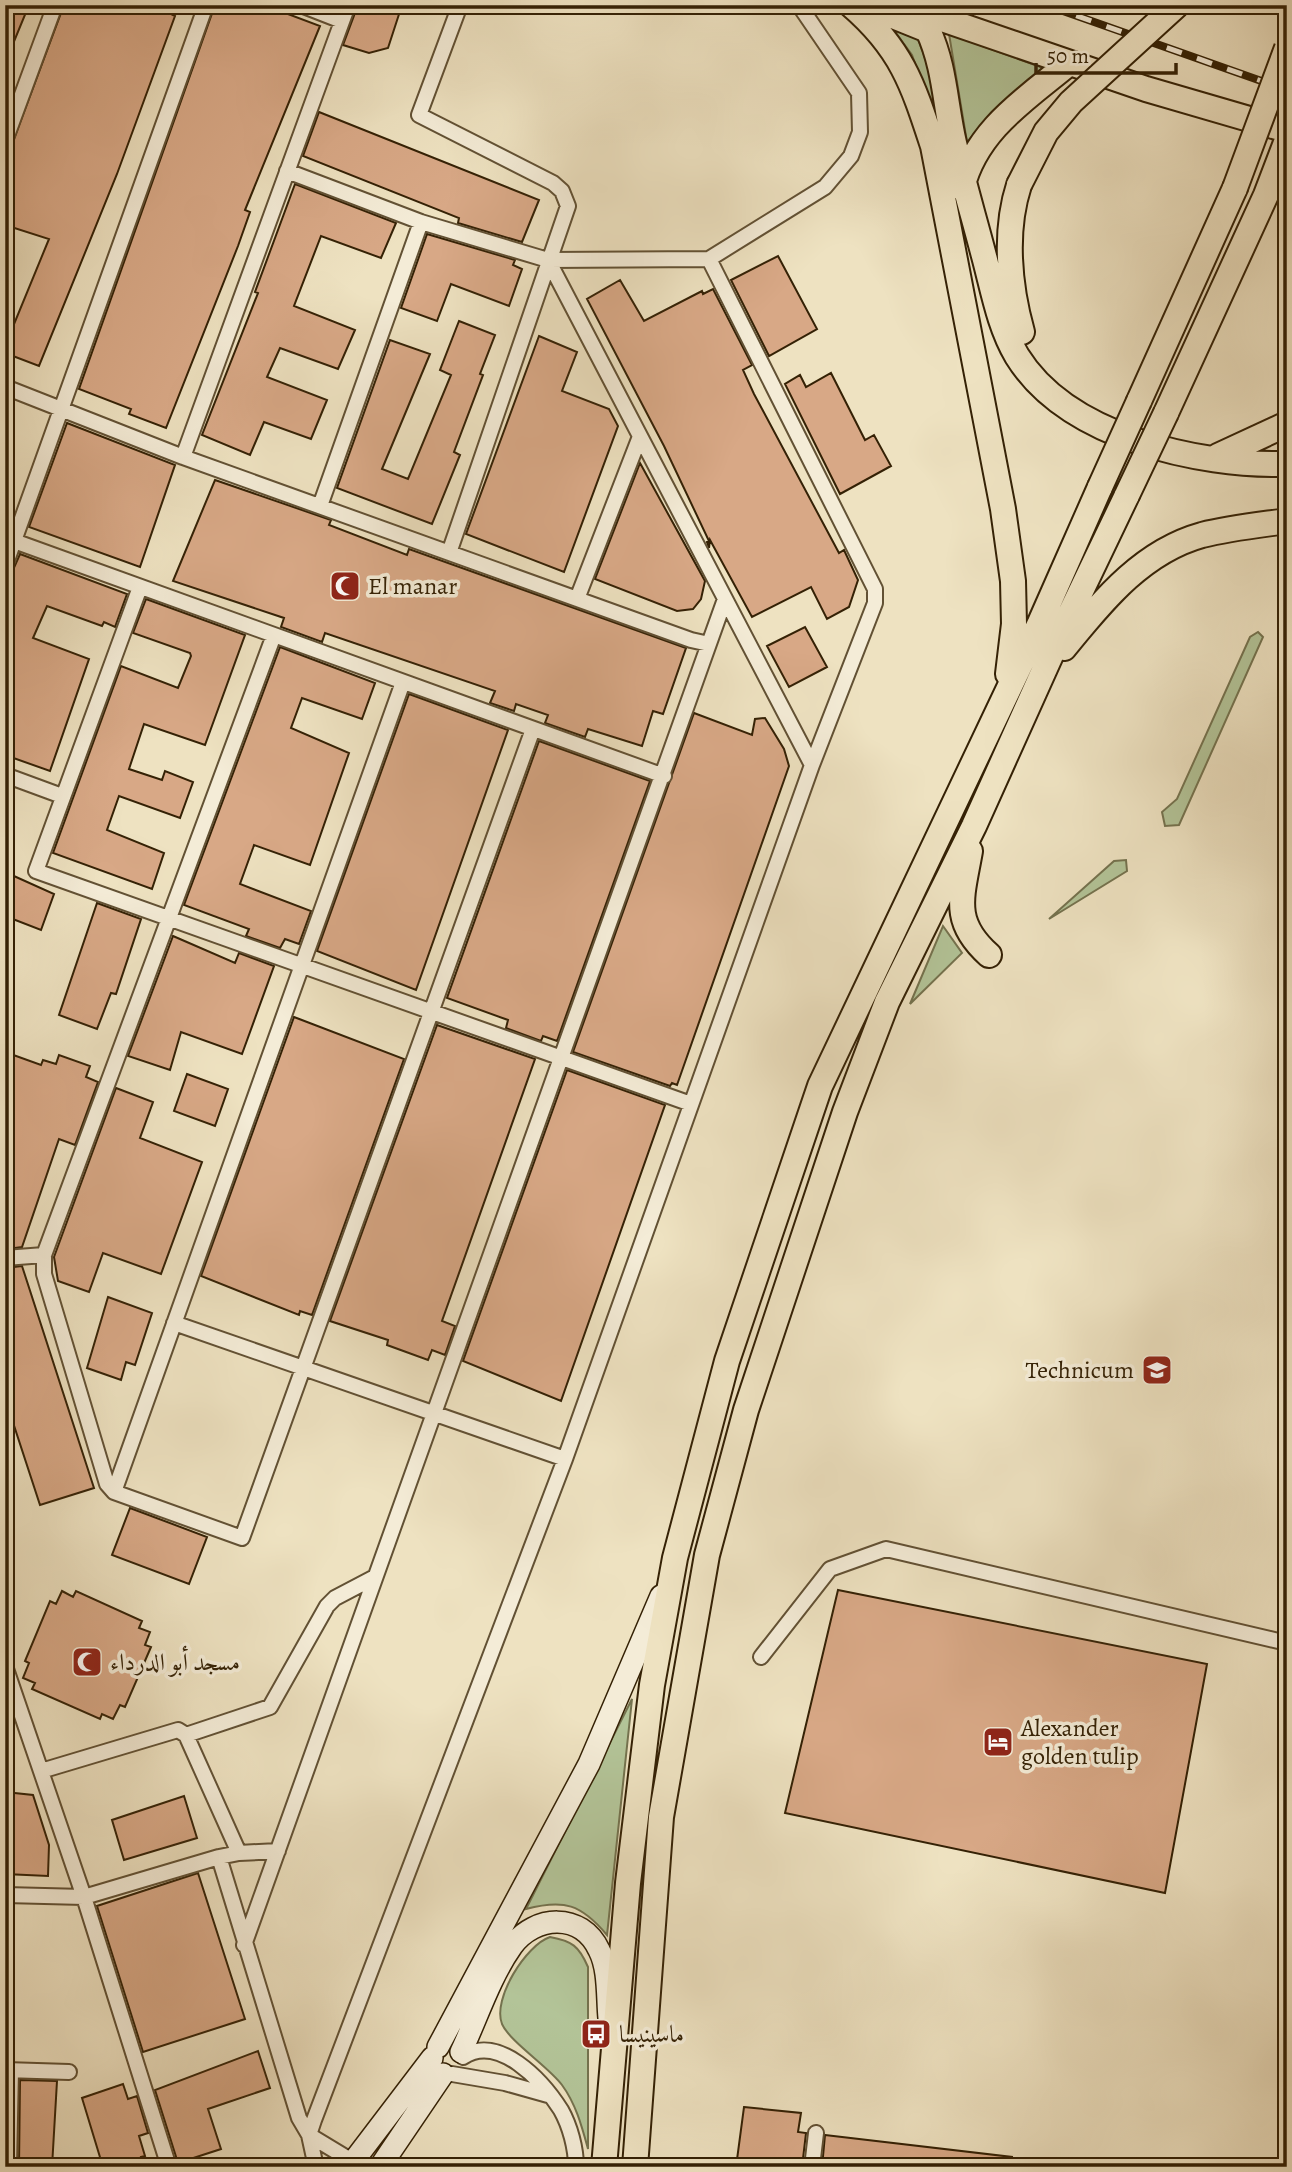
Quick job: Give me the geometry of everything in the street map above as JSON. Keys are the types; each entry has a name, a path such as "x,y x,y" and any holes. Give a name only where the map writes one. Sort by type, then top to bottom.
{"highway":[{"path":"851,5 885,38 915,89 933,146 949,241 972,344 1013,581 1014,624 1010,667 997,714"},
{"path":"866,5 928,30 940,56 953,140 1001,318 1017,355 1037,382 1090,422 1137,442 1185,455 1287,464"},
{"path":"903,5 1069,64 1287,130"},
{"path":"1058,398 1035,364 1014,304 1011,219 1019,185 1046,132 1070,102 1177,5"},
{"path":"604,2167 612,2053 640,1765 675,1558 727,1361 820,1086 997,714 1235,188 1287,48"},
{"path":"949,241 964,181 982,145 1007,113 1069,64"},
{"path":"635,2167 661,1817 687,1655 722,1496 746,1410 850,1100 887,1002 974,826 1041,676 1166,413 1266,195 1287,139"},
{"path":"1214,457 1237,450 1287,424"},
{"path":"1041,676 1112,591 1142,565 1200,536 1287,521"},
{"path":"974,826 962,913 964,927 972,940 989,955"}],"main road":[{"path":"350,2164 448,2061 589,1764 646,1636 675,1558"},
{"path":"380,2167 448,2061 511,1947 524,1932 535,1925 556,1921 581,1928 600,1951 604,1964 612,2053"}],"street":[{"path":"5,141 55,5"},
{"path":"5,566 206,5"},
{"path":"301,5 342,21"},
{"path":"183,457 348,5"},
{"path":"449,553 568,205 562,191 553,183 419,115 460,5"},
{"path":"287,171 421,222 548,260 709,259 825,187 851,156 860,132 859,93 799,5"},
{"path":"320,506 421,222"},
{"path":"309,2135 565,1459 812,765 875,603 875,589 709,259"},
{"path":"548,260 639,439 812,765"},
{"path":"5,387 183,457 709,644"},
{"path":"577,599 639,439"},
{"path":"14,541 663,776"},
{"path":"141,587 36,871 691,1104"},
{"path":"244,1945 726,599"},
{"path":"274,635 44,1255 44,1274 107,1484 114,1492 242,1538 533,729"},
{"path":"114,1492 403,682"},
{"path":"5,775 62,796"},
{"path":"5,1258 44,1255"},
{"path":"174,1322 565,1459"},
{"path":"761,1657 830,1569 886,1549 1287,1643"},
{"path":"186,1735 270,1707 327,1606 335,1598 375,1577"},
{"path":"5,1666 11,1697 41,1772 84,1897 169,2167"},
{"path":"41,1772 178,1730 186,1735 239,1853"},
{"path":"5,1895 84,1897 219,1857 278,1851"},
{"path":"219,1857 299,2118 309,2135 316,2167"},
{"path":"448,2061 482,2048 498,2051 532,2075 561,2109 571,2135 576,2167"},
{"path":"448,2061 505,2083 548,2095"},
{"path":"9,2167 8,2070 69,2072"},
{"path":"812,2167 816,2133"},
{"path":"309,2135 350,2164"}],"green space":[{"path":"888,22 914,31 928,67 939,130 912,55"},
{"path":"949,34 1046,69 1003,102 967,142"},
{"path":"1258,632 1263,637 1179,825 1165,826 1162,812 1177,799 1250,637"},
{"path":"1126,860 1127,871 1049,919 1114,861"},
{"path":"943,926 962,953 910,1004"},
{"path":"632,1699 607,1935 589,1916 571,1907 551,1904 526,1909"},
{"path":"550,1937 564,1940 574,1946 588,1967 588,2149 567,2092 548,2070 506,2031 500,2013 506,1988 513,1974 531,1950"}],"building":[{"path":"5,5 29,5 6,61 5,61"},
{"path":"64,5 175,5 171,14 175,16 117,174 39,366 5,353 5,346 49,239 5,225 5,163"},
{"path":"215,5 264,5 320,26 245,210 250,212 238,246 166,428 129,414 131,409 79,389"},
{"path":"358,5 402,5 388,48 369,53 343,45"},
{"path":"319,112 539,200 522,242 458,223 459,218 303,156"},
{"path":"295,184 396,223 381,258 321,236 294,306 355,330 338,369 280,348 267,377 327,400 311,439 264,422 250,455 202,435 258,293 255,292"},
{"path":"427,234 515,260 513,265 522,269 509,306 451,284 437,321 401,308"},
{"path":"778,256 817,329 769,356 731,280"},
{"path":"620,280 644,321 702,291 703,294 713,289 752,365 743,370 754,394 839,553 844,550 858,580 849,607 827,619 811,587 752,617 710,540 709,548 709,541 664,446 587,299"},
{"path":"459,321 495,335 454,452 460,455 432,524 337,488 390,340 430,354 382,469 408,479 451,375 440,370"},
{"path":"539,336 577,352 562,391 609,409 618,426 564,572 466,534"},
{"path":"831,373 865,440 874,435 891,466 840,494 785,384 800,375 806,387"},
{"path":"67,423 175,465 140,567 29,527"},
{"path":"640,463 705,581 701,599 693,609 677,611 595,579"},
{"path":"215,480 331,520 329,525 407,555 409,549 686,648 663,714 653,711 642,746 588,729 585,737 545,723 548,715 516,704 514,711 490,703 495,691 325,633 322,642 281,627 284,618 173,581"},
{"path":"20,554 127,594 115,627 104,622 102,626 47,606 33,638 89,659 50,771 5,755 5,588"},
{"path":"146,599 245,635 205,745 144,724 129,769 162,780 165,771 193,782 180,818 119,796 107,830 164,853 152,889 53,853 121,666 178,688 191,656 190,653 133,633"},
{"path":"805,627 827,667 789,687 767,646"},
{"path":"280,647 375,683 362,719 302,698 291,728 349,753 310,865 254,845 240,884 311,911 299,944 285,939 280,948 246,936 249,929 184,905"},
{"path":"409,694 508,730 416,990 317,951"},
{"path":"694,713 752,735 755,719 765,718 784,749 789,766 677,1085 672,1083 670,1086 573,1052"},
{"path":"539,741 650,781 557,1041 543,1036 541,1041 506,1028 508,1020 447,998"},
{"path":"5,872 54,894 41,930 5,916"},
{"path":"97,903 141,919 116,994 111,993 97,1029 59,1015"},
{"path":"173,936 235,963 239,953 274,966 242,1054 181,1032 170,1070 128,1056"},
{"path":"294,1017 404,1059 312,1315 300,1311 299,1315 201,1276"},
{"path":"437,1025 535,1059 442,1321 455,1326 445,1355 432,1350 428,1360 387,1345 388,1340 330,1321"},
{"path":"5,1052 41,1065 43,1060 56,1064 59,1055 90,1066 86,1077 98,1082 75,1145 59,1139 22,1247 15,1248 5,1244"},
{"path":"567,1070 665,1105 561,1401 463,1361"},
{"path":"187,1074 228,1089 215,1126 174,1111"},
{"path":"116,1088 153,1102 140,1138 202,1162 161,1274 103,1253 89,1292 58,1281 54,1257"},
{"path":"22,1266 94,1488 40,1505 5,1398 5,1268"},
{"path":"108,1297 152,1313 135,1365 126,1362 121,1380 87,1368"},
{"path":"130,1508 207,1537 189,1584 112,1555"},
{"name":"Alexander golden tulip","path":"838,1590 1207,1664 1165,1893 785,1813"},
{"path":"62,1591 73,1597 76,1591 142,1621 139,1628 150,1632 145,1645 151,1647 125,1707 120,1705 113,1719 102,1714 100,1719 32,1689 35,1683 23,1678 29,1663 25,1661 50,1601 56,1604"},
{"path":"5,1792 33,1795 49,1845 48,1876 5,1874"},
{"path":"184,1796 197,1838 124,1860 112,1820"},
{"path":"198,1873 245,2019 143,2052 97,1906"},
{"path":"258,2051 270,2088 208,2109 221,2149 178,2163 155,2090"},
{"path":"20,2080 57,2081 52,2167 19,2167"},
{"path":"123,2084 128,2099 137,2096 148,2133 139,2136 145,2156 141,2157 144,2167 103,2167 82,2098"},
{"path":"744,2107 801,2113 798,2132 806,2133 802,2167 736,2167"},
{"path":"825,2135 1012,2157 1011,2167 822,2167"}],"railway":[{"path":"1046,5 1287,90"}],"place":[{"name":"El manar","path":"345,586"},
{"name":"Technicum","path":"1157,1370"},
{"name":"مسجد أبو الدرداء","path":"87,1662"},
{"name":"Alexander golden tulip","path":"998,1742"},
{"name":"ماسينيسا","path":"596,2034"}]}
